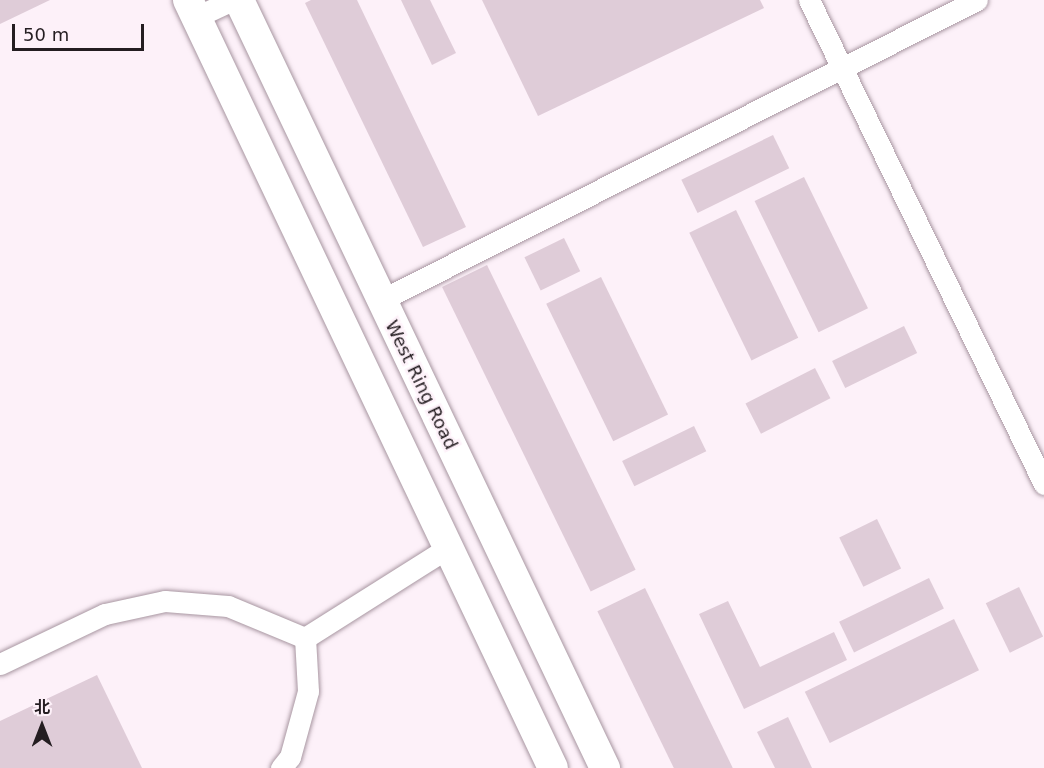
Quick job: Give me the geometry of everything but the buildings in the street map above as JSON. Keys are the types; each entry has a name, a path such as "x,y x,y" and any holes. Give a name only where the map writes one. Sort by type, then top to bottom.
{"main road":[{"name":"West Ring Road","path":"240,0 605,768"},
{"path":"192,9 446,549 553,768"}],"street":[{"path":"192,9 232,0"},
{"path":"809,0 1044,484"},
{"path":"381,300 977,0"},
{"path":"305,638 446,549"},
{"path":"0,664 105,614 165,601 228,606 305,638"},
{"path":"281,768 290,757 308,691 305,638"}]}
